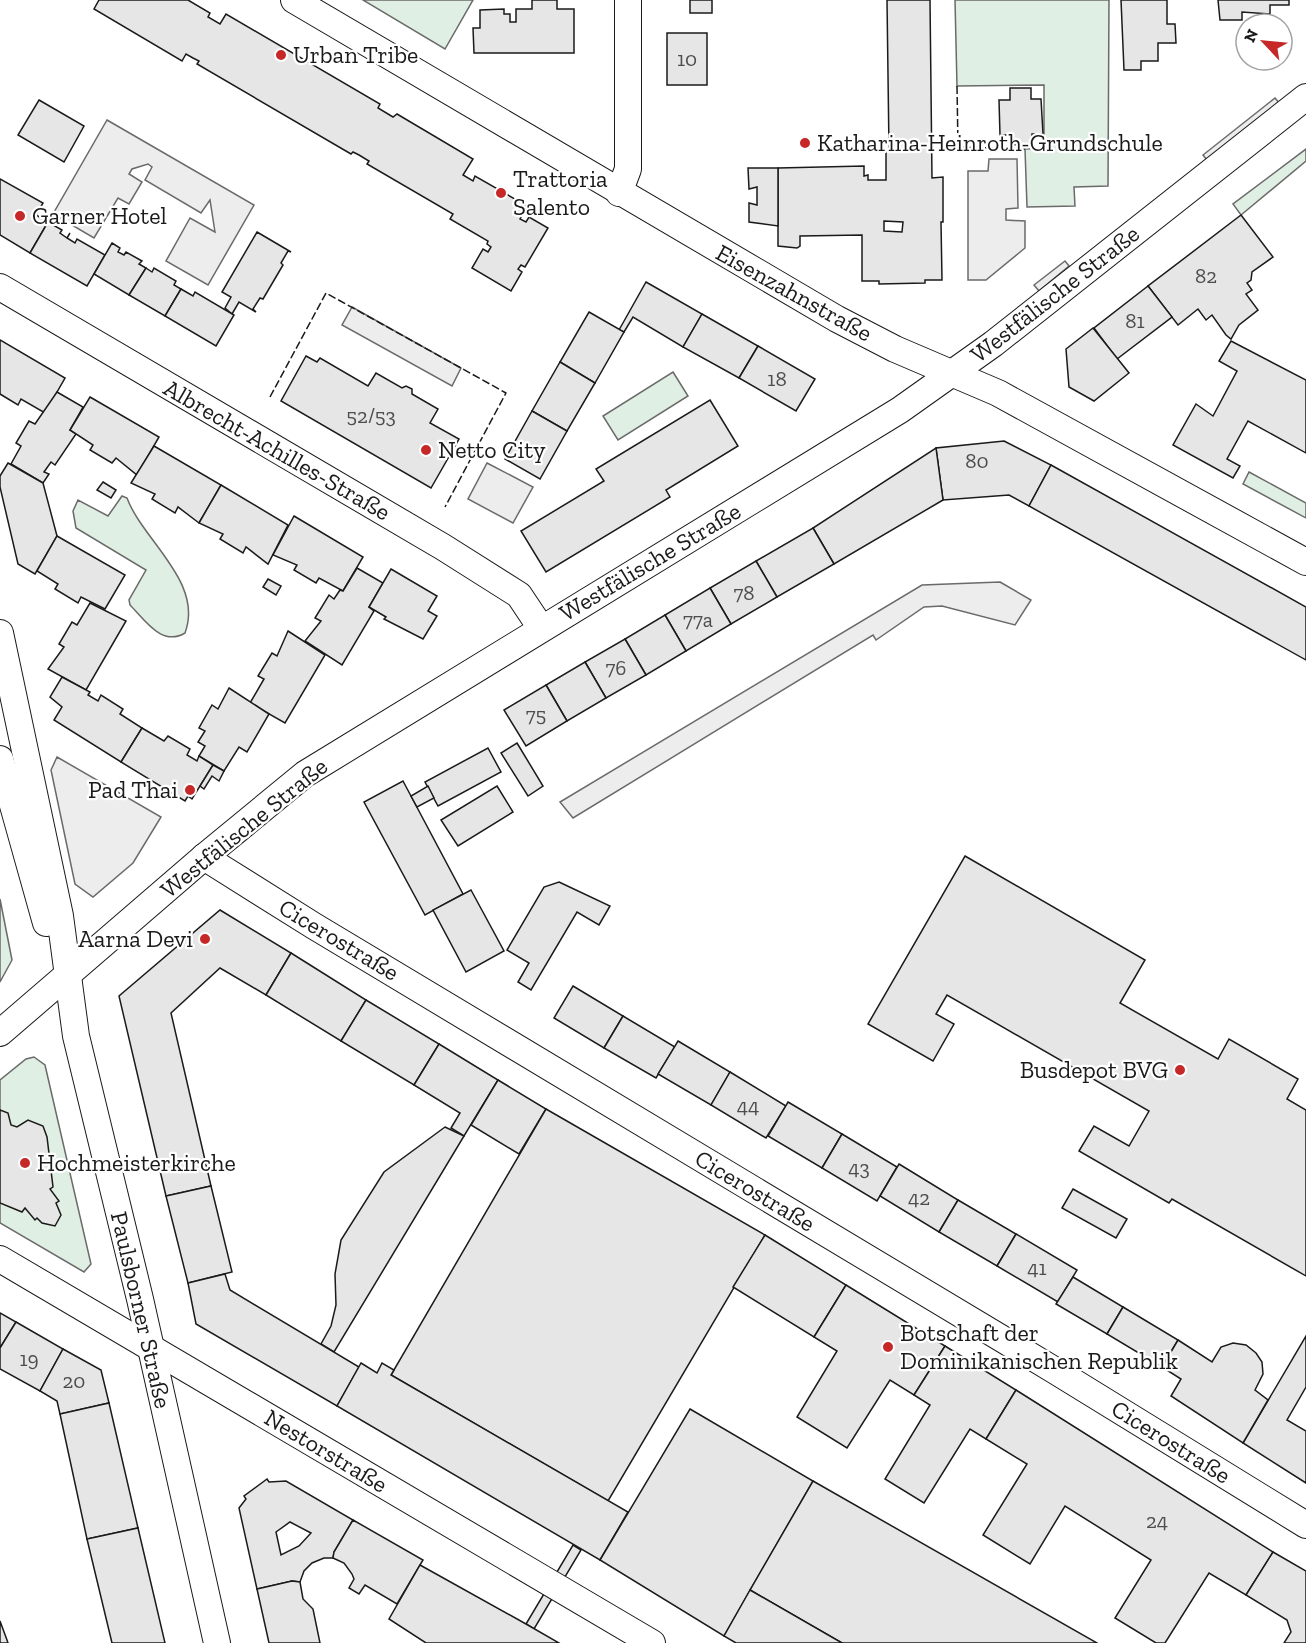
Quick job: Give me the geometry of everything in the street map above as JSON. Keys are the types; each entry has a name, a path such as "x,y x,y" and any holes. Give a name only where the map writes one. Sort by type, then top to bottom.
{"street":[{"name":"Eisenzahnstraße","path":"294,0 837,319 895,349 998,393 1306,562"},
{"path":"619,193 628,169 627,0"},
{"name":"Westfälische Straße","path":"0,1033 204,857 305,774 900,410 1083,274 1306,97"},
{"name":"Albrecht-Achilles-Straße","path":"0,287 427,538 509,589 519,596 541,628"},
{"name":"Paulsborner Straße","path":"0,633 13,786"},
{"name":"Paulsborner Straße","path":"0,759 13,786 60,916 76,1035 150,1346 217,1643"},
{"name":"Cicerostraße","path":"204,857 314,926 1054,1370 1306,1525"},
{"name":"Nestorstraße","path":"0,1259 652,1643"}],"green space":[{"path":"363,0 473,0 445,49"},
{"path":"955,0 1109,0 1108,186 1074,187 1075,206 1027,207 1025,149 1044,148 1044,85 957,86"},
{"path":"1306,149 1306,161 1241,215 1233,204"},
{"path":"673,372 688,396 618,440 603,416"},
{"path":"1249,472 1306,503 1306,518 1243,484"},
{"path":"122,496 127,498 145,530 179,579 186,596 189,614 185,633 169,637 154,630 130,605 129,600 146,570 76,528 73,511 78,500 108,516"},
{"path":"0,899 12,960 0,982"},
{"path":"34,1057 45,1065 91,1264 84,1272 0,1223 0,1080 26,1059"}],"shaded area":[{"path":"1275,98 1280,104 1207,160 1203,155"},
{"path":"107,120 254,205 208,285 166,261 190,218 215,232 210,200 201,213 145,180 152,167 148,164 132,169 129,174 142,182 129,204 118,198 94,238 53,214"},
{"path":"989,159 1017,159 1018,208 1006,209 1006,220 1025,221 1025,248 986,280 968,280 968,171 988,171"},
{"path":"1065,261 1069,266 1039,291 1034,285"},
{"path":"352,307 461,368 452,386 342,325"},
{"path":"487,463 533,487 513,523 468,499"},
{"path":"1000,582 1031,600 1015,625 942,606 924,607 876,640 873,635 573,818 560,802 922,585"},
{"path":"57,757 161,817 133,863 93,897 75,884 51,770"}],"building":[{"path":"99,0 188,0 210,13 208,17 220,24 226,14 380,104 378,108 393,117 397,114 473,159 463,175 473,181 475,176 527,206 520,219 526,222 529,217 548,228 525,267 521,265 518,269 522,272 511,291 472,268 483,249 488,252 491,247 487,244 488,241 450,219 453,214 367,164 369,161 359,155 353,152 351,154 197,64 199,61 186,54 182,61 94,9"},
{"path":"532,0 557,0 557,9 574,9 574,53 474,53 473,28 480,28 480,10 504,9 504,14 510,14 510,22 516,22 516,9 532,9"},
{"path":"690,0 712,0 712,13 690,13"},
{"path":"887,0 930,0 932,178 943,177 942,280 925,280 925,283 879,284 879,281 862,281 862,235 800,236 800,246 797,248 778,246 778,168 864,166 864,176 868,175 868,180 886,180 886,150 889,150","holes":["884,221 903,222 902,232 884,231"]},
{"path":"1121,0 1167,0 1167,24 1175,24 1176,43 1158,43 1158,61 1141,61 1141,70 1124,70"},
{"path":"1218,0 1289,0 1289,5 1270,5 1270,12 1234,12 1234,20 1220,20"},
{"path":"667,33 707,33 707,85 667,85"},
{"path":"1010,88 1031,88 1031,99 1041,99 1043,134 1032,134 1032,144 1011,145 1010,135 1000,135 999,100 1010,100"},
{"path":"39,100 84,126 64,162 18,135"},
{"path":"748,168 778,168 778,226 749,222 749,203 757,205 757,187 749,189"},
{"name":"Garner Hotel","path":"0,179 43,203 36,215 48,222 30,253 0,235"},
{"path":"1241,215 1273,257 1252,272 1251,280 1247,283 1252,290 1246,294 1258,310 1239,325 1231,339 1212,315 1206,320 1198,309 1178,325 1148,286"},
{"path":"48,222 62,230 60,233 75,243 77,239 105,255 87,286 30,253"},
{"path":"257,232 291,252 288,251 281,263 283,265 263,299 260,298 253,309 256,312 239,302 232,314 225,308 231,297 222,292"},
{"path":"112,243 120,248 118,252 124,255 126,252 142,261 139,264 146,268 129,295 94,274"},
{"path":"146,268 152,272 154,268 176,281 174,285 181,289 165,316 129,295"},
{"path":"646,282 702,314 683,347 633,317 624,332 619,330"},
{"path":"1148,286 1172,317 1117,359 1094,328"},
{"path":"181,289 193,296 195,292 234,315 216,346 165,316"},
{"path":"589,312 624,332 595,383 560,362"},
{"path":"702,314 758,346 739,378 683,347"},
{"path":"1093,328 1129,373 1094,401 1069,387 1066,349"},
{"path":"0,340 65,378 45,413 21,399 18,405 0,394"},
{"path":"1231,341 1306,380 1306,453 1248,421 1227,459 1240,466 1233,478 1173,445 1196,404 1213,416 1237,371 1219,361"},
{"path":"758,346 815,379 796,411 739,378"},
{"path":"306,356 317,362 320,358 368,386 376,373 402,388 406,386 412,389 412,394 438,409 430,423 459,439 431,488 281,401"},
{"path":"560,362 595,383 567,431 532,411"},
{"path":"57,392 83,407 70,430 76,434 55,465 51,462 44,472 49,474 43,483 11,464 21,446 16,443 29,421 35,424"},
{"path":"90,397 159,437 137,475 116,458 112,463 90,450 93,445 70,430"},
{"path":"710,400 738,446 666,490 670,497 546,572 521,531 604,481 596,469"},
{"path":"532,411 567,431 540,479 505,459"},
{"path":"1004,441 1051,465 1029,506 1009,495 943,500 936,448"},
{"path":"154,446 221,485 199,523 178,507 175,513 152,499 155,494 131,483"},
{"path":"936,448 943,500 834,564 813,528"},
{"path":"8,463 43,483 57,536 35,574 18,564 0,487 0,476"},
{"path":"1051,465 1306,607 1306,660 1029,506"},
{"path":"103,482 116,490 111,498 97,490"},
{"path":"221,485 288,525 268,564 246,547 243,553 220,539 223,534 199,523"},
{"path":"294,516 363,557 343,591 319,578 316,583 294,570 297,565 273,555"},
{"path":"813,528 834,564 777,597 756,561"},
{"path":"57,536 125,575 105,609 81,597 78,603 55,589 58,584 37,571"},
{"path":"756,561 777,597 731,624 710,588"},
{"path":"357,568 383,583 369,607 374,611 342,665 305,641 321,621 315,618 329,595 334,599 340,590 343,591"},
{"path":"391,569 437,596 428,611 437,616 423,639 384,619 386,617 369,607"},
{"path":"268,579 281,586 276,595 263,587"},
{"path":"710,588 731,624 686,651 665,615"},
{"path":"90,603 126,621 86,690 48,669 64,647 59,644 72,622 77,625"},
{"path":"665,615 686,651 646,675 625,639"},
{"path":"288,631 325,655 285,723 250,703 264,679 258,676 272,653 277,656"},
{"path":"625,639 646,675 606,698 585,662"},
{"path":"585,662 606,698 567,721 546,685"},
{"path":"62,677 90,692 88,695 98,701 101,695 123,709 120,714 142,728 121,762 54,720 62,707 50,697"},
{"path":"546,685 567,721 526,746 504,710"},
{"path":"229,688 269,714 247,752 239,747 224,771 199,756 205,746 198,742 205,731 199,728 212,705 218,709"},
{"path":"142,728 164,741 168,736 190,749 187,755 197,761 199,756 213,765 192,799 188,796 185,801 121,762"},
{"path":"517,743 543,786 528,796 501,753"},
{"path":"488,748 501,772 438,806 425,782"},
{"path":"213,765 224,771 219,781 212,776 204,789 200,786"},
{"path":"403,781 463,894 425,915 364,802"},
{"path":"428,786 434,798 417,807 411,796"},
{"path":"497,786 513,812 458,846 441,820"},
{"name":"Busdepot BVG","path":"965,856 1145,960 1120,1003 1218,1059 1229,1039 1298,1079 1287,1099 1306,1110 1306,1276 1172,1199 1169,1203 1079,1151 1094,1126 1129,1146 1149,1111 947,995 936,1014 954,1024 933,1061 868,1024"},
{"path":"559,882 610,906 599,925 577,912 531,990 518,982 529,963 507,950 544,887"},
{"path":"471,890 504,951 466,972 433,910"},
{"path":"220,910 291,953 266,995 220,968 171,1013 211,1186 166,1196 119,996"},
{"path":"291,953 366,1000 341,1041 266,995"},
{"path":"573,986 623,1016 604,1048 554,1018"},
{"path":"366,1000 439,1044 414,1085 341,1041"},
{"path":"623,1016 675,1047 656,1078 604,1048"},
{"path":"678,1041 730,1072 711,1105 658,1074"},
{"path":"439,1044 498,1080 464,1136 451,1128 460,1113 414,1085"},
{"path":"730,1072 786,1106 766,1138 711,1105"},
{"path":"498,1080 546,1109 519,1154 471,1125"},
{"path":"788,1102 842,1134 822,1168 768,1136"},
{"path":"546,1109 765,1235 608,1501 391,1375"},
{"name":"Hochmeisterkirche","path":"0,1110 8,1113 11,1125 17,1127 28,1120 43,1126 47,1137 53,1187 50,1189 59,1201 56,1203 61,1215 55,1226 42,1223 37,1218 35,1220 25,1208 22,1212 0,1203"},
{"path":"445,1127 464,1136 334,1352 321,1344 331,1326 336,1305 335,1274 341,1240 384,1172"},
{"path":"842,1134 897,1167 877,1201 822,1168"},
{"path":"899,1164 958,1200 939,1232 880,1196"},
{"path":"211,1186 232,1272 188,1283 166,1196"},
{"path":"1073,1189 1127,1219 1116,1238 1062,1208"},
{"path":"958,1200 1016,1234 997,1266 939,1232"},
{"path":"1016,1234 1077,1270 1058,1302 997,1266"},
{"path":"765,1235 846,1285 814,1337 733,1287"},
{"path":"225,1274 230,1290 359,1367 337,1406 196,1324 188,1283"},
{"path":"1073,1277 1123,1307 1107,1334 1056,1304"},
{"path":"846,1285 945,1346 914,1395 890,1380 847,1448 797,1417 837,1351 814,1337"},
{"path":"1123,1307 1178,1340 1162,1367 1107,1334"},
{"path":"0,1313 16,1322 0,1348"},
{"path":"16,1322 63,1349 40,1391 0,1369 0,1348"},
{"path":"1306,1336 1306,1387 1287,1420 1306,1431 1306,1483 1243,1443"},
{"path":"1178,1340 1212,1362 1221,1347 1233,1343 1246,1345 1262,1362 1263,1374 1255,1390 1268,1400 1243,1443 1171,1396 1181,1379 1162,1367"},
{"path":"945,1346 1016,1390 986,1439 970,1429 924,1503 885,1479 930,1405 914,1395"},
{"path":"63,1349 101,1370 109,1403 60,1414 57,1401 40,1391"},
{"path":"361,1363 377,1373 382,1363 394,1370 391,1375 628,1512 600,1560 337,1406"},
{"path":"1016,1390 1273,1552 1246,1595 1209,1573 1165,1643 1156,1643 1115,1618 1151,1560 1065,1506 1030,1564 983,1535 1027,1464 986,1439"},
{"path":"109,1403 138,1528 87,1539 60,1414"},
{"path":"690,1409 813,1481 724,1636 600,1560"},
{"path":"267,1479 269,1482 286,1481 353,1520 334,1552 333,1558 324,1558 312,1563 304,1571 300,1582 292,1581 257,1589 239,1508 246,1499 244,1496","holes":["290,1522 311,1533 299,1546 281,1555 276,1532"]},
{"path":"813,1481 1097,1643 842,1643 750,1590"},
{"path":"353,1520 423,1560 397,1604 365,1585 359,1594 349,1588 354,1579 352,1574 344,1563 333,1558 334,1552"},
{"path":"138,1528 165,1643 112,1643 87,1539"},
{"path":"573,1545 581,1550 534,1629 526,1624"},
{"path":"1273,1552 1306,1571 1306,1643 1284,1643 1291,1632 1287,1620 1246,1595"},
{"path":"420,1565 559,1643 426,1643 389,1619"},
{"path":"292,1581 300,1582 303,1599 313,1609 320,1643 269,1643 257,1589"},
{"path":"750,1590 842,1643 736,1643 724,1636"},
{"path":"0,1621 7,1640 8,1643 0,1643"}],"fence":[{"path":"957,86 958,147 1025,149"},
{"path":"270,397 326,293 506,393 445,507"}],"place":[{"name":"Urban Tribe","path":"281,55"},
{"name":"Katharina-Heinroth-Grundschule","path":"805,143"},
{"name":"Trattoria Salento","path":"501,193"},
{"name":"Garner Hotel","path":"20,216"},
{"name":"Netto City","path":"426,450"},
{"name":"Pad Thai","path":"190,790"},
{"name":"Aarna Devi","path":"205,939"},
{"name":"Busdepot BVG","path":"1180,1070"},
{"name":"Hochmeisterkirche","path":"25,1163"},
{"name":"Botschaft der Dominikanischen Republik","path":"888,1347"}]}
